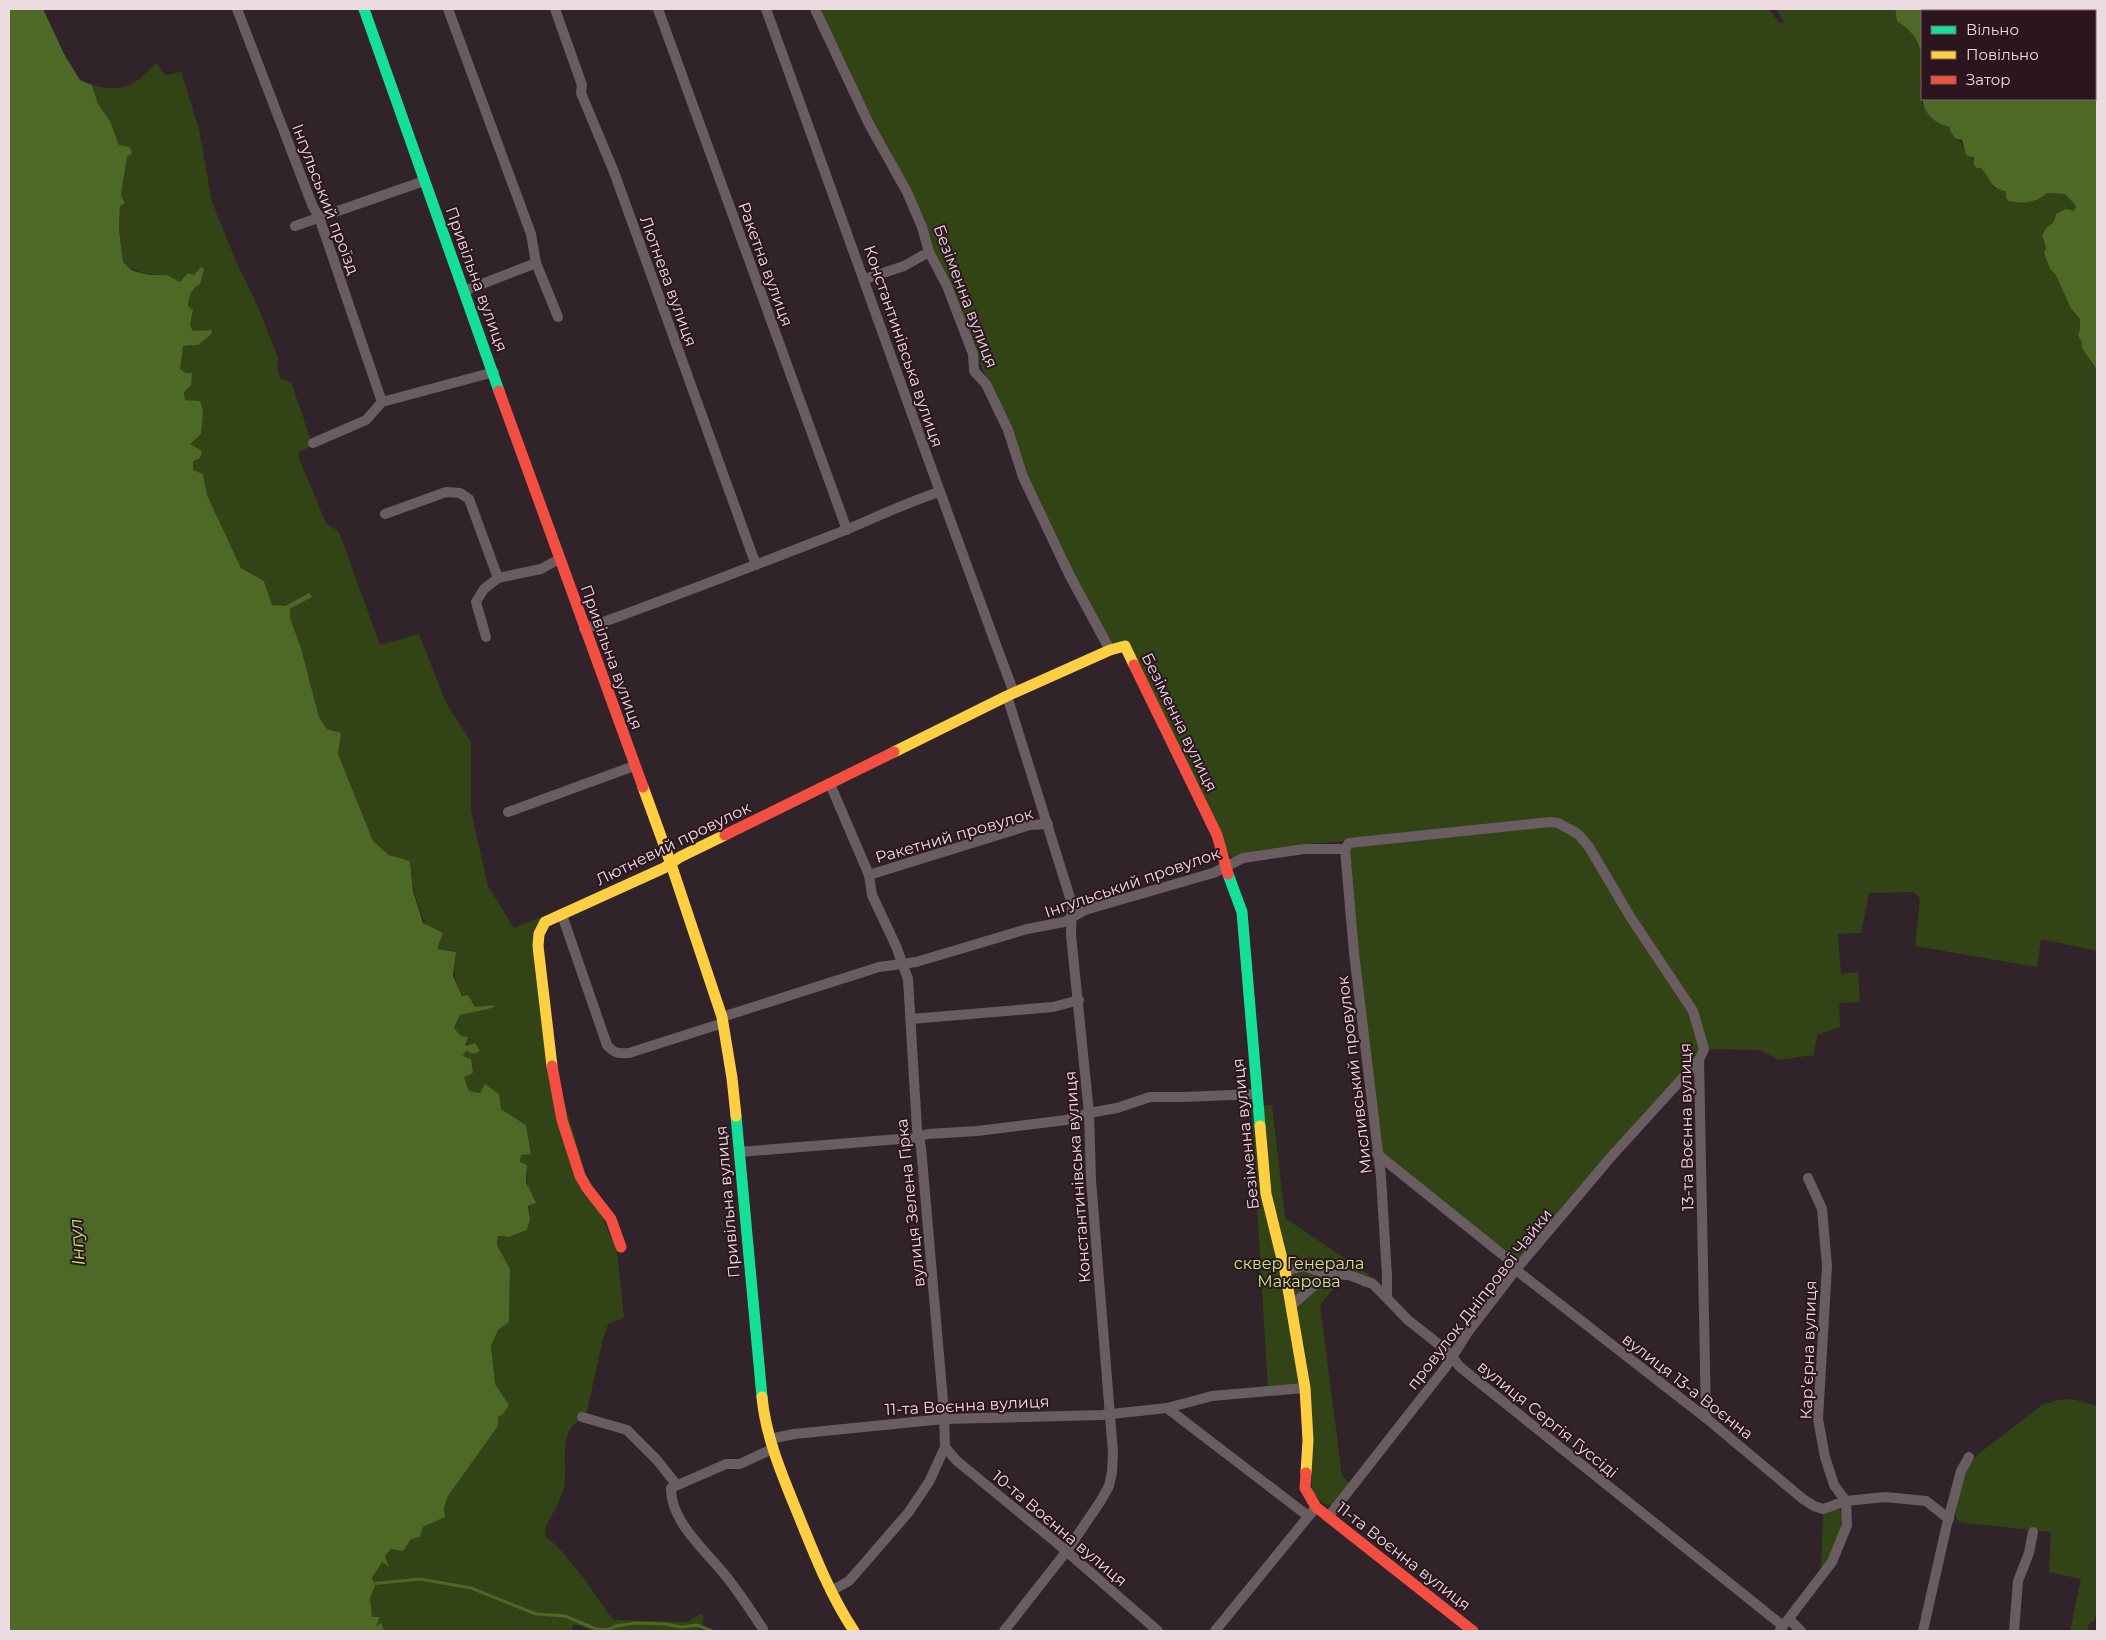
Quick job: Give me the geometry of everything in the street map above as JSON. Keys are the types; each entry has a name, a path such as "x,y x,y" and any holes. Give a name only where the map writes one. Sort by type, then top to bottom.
{"street":[{"name":"Інгульський проїзд","path":"237,9 313,206 319,217 382,402"},
{"name":"Привільна вулиця","path":"364,9 584,629 671,864 722,1020 732,1078 763,1411 771,1444 837,1606 854,1631"},
{"path":"448,9 531,234 536,263 558,317"},
{"name":"Лютнева вулиця","path":"555,9 582,85 580,92 617,182 756,565"},
{"name":"Ракетна вулиця","path":"658,9 847,530"},
{"name":"Константинівська вулиця","path":"766,9 864,279 1010,695 1072,904 1071,935 1089,1113 1091,1180 1113,1453 1112,1472 1109,1486 1100,1502 1066,1552 1004,1631"},
{"name":"Безіменна вулиця","path":"815,9 869,124 907,192 922,227 929,252 947,286 973,354 974,371 986,384 1008,430 1023,477 1070,576 1110,650"},
{"path":"295,226 424,181"},
{"path":"864,279 904,266 929,252"},
{"path":"464,292 536,263"},
{"path":"313,444 366,420 382,402 494,372"},
{"path":"384,514 446,492 460,493 468,499 498,578"},
{"path":"584,629 847,530 907,503 938,492"},
{"path":"486,637 476,602 484,589 498,578 541,569 559,559"},
{"name":"Безіменна вулиця","path":"1125,646 1217,835 1242,912 1266,1194 1285,1271 1305,1388 1308,1440 1305,1488 1312,1511"},
{"name":"Лютневий провулок","path":"621,1248 610,1217 590,1194 580,1177 551,1068 538,946 545,922 671,864 680,857 1010,695 1110,650 1125,646"},
{"path":"508,812 634,766"},
{"name":"вулиця Зелена Гірка","path":"830,784 869,875 872,895 894,939 901,964 908,979 918,1136 921,1147 945,1447 929,1482 908,1513 849,1581 831,1591"},
{"name":"Інгульський провулок","path":"562,914 607,1044 612,1051 618,1054 629,1053 879,967 916,962 1027,929 1064,922 1085,910 1213,873 1243,858 1304,848 1345,849 1349,842 1500,826 1558,822"},
{"name":"13-та Воєнна вулиця","path":"1558,822 1578,834 1589,847 1631,918 1693,1011 1704,1049 1699,1060 1706,1418"},
{"name":"Ракетний провулок","path":"869,875 1030,825 1048,824"},
{"name":"Мисливський провулок","path":"1345,849 1354,953 1382,1186 1388,1276 1387,1298"},
{"path":"911,1019 1053,1006 1079,1000"},
{"name":"провулок Дніпрової Чайки","path":"1329,1516 1452,1358 1468,1332 1517,1269 1610,1158 1699,1060"},
{"path":"739,1152 977,1131 1066,1120 1089,1113 1117,1108 1150,1097 1183,1098 1256,1094"},
{"name":"вулиця 13-а Воєнна","path":"1377,1154 1517,1269 1706,1418 1803,1499 1823,1509 1846,1501"},
{"name":"Карʼєрна вулиця","path":"1808,1178 1822,1209 1827,1266 1818,1419 1825,1457 1834,1485 1846,1501"},
{"name":"вулиця Сергія Гуссіді","path":"1285,1271 1304,1266 1327,1274 1349,1276 1373,1284 1408,1320 1446,1350 1460,1367 1784,1625 1802,1631"},
{"path":"1291,1306 1327,1274"},
{"name":"11-та Воєнна вулиця","path":"676,1484 726,1464 740,1464 771,1444 794,1434 944,1419 1110,1414 1167,1408 1212,1396 1305,1388"},
{"name":"11-та Воєнна вулиця","path":"1167,1408 1312,1511 1329,1516 1473,1631"},
{"path":"582,1417 627,1430 657,1460 676,1484 671,1488 671,1497 688,1532 705,1555 724,1574 763,1629"},
{"name":"10-та Воєнна вулиця","path":"945,1447 957,1461 1158,1631"},
{"path":"1924,1631 1961,1471 1969,1457"},
{"path":"1784,1625 1817,1584 1835,1556 1846,1525 1846,1501 1885,1497 1926,1501 1949,1519"},
{"path":"1215,1631 1312,1511"},
{"path":"2014,1631 2018,1581 2029,1553 2033,1532"}],"green space":[{"path":"818,9 1769,9 1779,23 1784,22 1776,9 1895,9 1897,21 1911,33 1921,50 1921,80 1919,85 1921,86 1922,104 1954,132 1959,138 1966,155 1983,168 1993,187 2041,198 2047,193 2065,194 2076,206 2074,211 2046,228 2042,235 2046,248 2044,253 2050,269 2056,275 2070,307 2080,319 2078,335 2097,370 2097,951 2041,939 2037,967 1915,946 1920,899 1914,892 1869,893 1861,933 1838,934 1841,974 1858,972 1860,1002 1839,1003 1840,1027 1818,1035 1813,1055 1779,1060 1760,1050 1704,1049 1519,1261 1512,1260 1387,1159 1379,1145 1346,841 1310,844 1233,858 1227,852 1117,644 1108,641 1024,476 1010,429"},
{"path":"156,63 165,75 181,72 199,129 212,202 278,358 277,368 281,379 291,382 313,446 300,451 298,456 326,523 339,532 380,645 419,634 446,703 471,742 471,811 488,886 514,928 543,916 542,934 554,1068 591,1192 617,1250 624,1318 608,1324 586,1416 572,1427 568,1434 565,1451 563,1492 545,1529 546,1537 558,1547 583,1577 613,1620 687,1622 701,1614 704,1616 703,1622 698,1631 595,1631 574,1624 571,1631 381,1631 384,1630 379,1625 376,1626 380,1619 372,1618 370,1598 375,1586 372,1578 382,1562 389,1567 385,1556 391,1549 403,1550 411,1539 420,1537 423,1527 445,1517 444,1508 448,1496 498,1426 491,1346 498,1330 509,1322 510,1269 497,1245 498,1236 509,1237 527,1230 529,1207 527,1165 520,1163 521,1155 531,1153 526,1125 481,1093 469,1091 464,1077 463,1057 467,1046 454,1029 460,1015 494,1006 475,1007 462,994 455,976 456,952 437,949 426,927 419,906 413,885 410,861 389,855 373,841 338,754 341,733 327,729 319,717 301,648 290,618 290,609 311,597 309,593 285,606 272,606 264,581 241,568 207,495 203,474 193,471 190,444 192,400 185,401 184,391 192,373 186,373 180,369 182,346 190,347 211,330 193,331 190,325 193,310 188,306 188,299 201,268 194,275 180,282 172,278 138,271 123,262 119,229 120,206 125,203 121,195 127,157 132,154 130,147 119,145 110,121 98,104 92,85 113,88 128,86"},
{"name":"сквер Генерала Макарова","path":"1272,1105 1285,1218 1375,1279 1364,1288 1354,1280 1341,1279 1320,1305 1342,1476 1350,1484 1333,1506 1324,1504 1312,1493 1309,1385 1268,1388 1251,1107"},
{"path":"2072,1399 2097,1406 2097,1610 2094,1621 2088,1625 2089,1631 2070,1631 2081,1579 2049,1572 2051,1532 1965,1523 1958,1521 1955,1514 1964,1473 1977,1455 2042,1405 2058,1400"},
{"path":"1838,1509 1842,1512 1839,1536 1821,1572 1823,1514 1826,1510"}],"water":[{"name":"Інгул","path":"9,9 43,9 64,54 80,80 92,85 98,104 110,121 119,145 130,147 132,154 127,157 121,195 125,203 120,206 119,229 123,262 133,271 150,275 167,275 180,282 188,273 194,275 201,267 204,269 200,284 193,290 189,299 188,306 193,310 190,325 193,331 212,330 211,334 198,345 183,346 180,369 186,373 192,373 191,385 184,392 185,400 200,401 203,411 201,434 190,444 202,451 200,458 193,461 193,470 203,474 207,495 241,568 264,581 272,605 285,606 309,593 312,597 290,609 290,618 301,648 319,717 327,729 341,733 338,754 373,841 389,855 410,861 413,891 423,923 443,933 437,949 456,952 453,976 462,996 468,995 475,1007 495,1005 492,1008 460,1015 454,1028 461,1036 468,1037 465,1045 475,1043 480,1051 474,1054 466,1051 463,1056 471,1059 473,1073 464,1077 469,1091 480,1093 485,1084 499,1094 501,1109 526,1125 531,1154 521,1155 520,1162 527,1165 526,1182 536,1203 528,1206 530,1219 527,1230 509,1237 498,1236 497,1245 510,1269 509,1322 498,1330 491,1346 495,1384 509,1405 503,1414 498,1417 498,1426 448,1496 444,1508 445,1517 423,1527 420,1537 411,1539 403,1551 391,1549 385,1556 389,1567 382,1562 372,1578 375,1586 370,1598 372,1617 380,1617 376,1626 381,1623 384,1630 381,1631 9,1631"},
{"path":"1895,9 2097,9 2097,370 2082,348 2078,335 2080,319 2070,307 2056,275 2050,269 2044,253 2046,248 2042,235 2046,228 2054,222 2056,214 2066,209 2074,211 2076,206 2065,194 2047,193 2039,199 2030,202 2009,201 2006,198 2006,191 1996,188 1985,172 1974,165 1974,158 1966,155 1962,140 1955,138 1950,131 1950,127 1940,124 1931,118 1923,104 1923,100 2096,100 2096,10 1921,10 1921,50 1911,33 1897,21"}],"waterway":[{"path":"370,1584 420,1579 471,1588 536,1614 565,1616 596,1629 607,1630 616,1626 636,1623 682,1627 697,1625 712,1631"}],"traffic: fast":[{"path":"364,9 499,391"},
{"path":"1228,874 1242,912 1260,1126"},
{"path":"736,1116 762,1397"}],"traffic: slow":[{"path":"894,752 1007,696 1110,650 1125,646 1134,665"},
{"path":"643,787 722,1017 736,1116"},
{"path":"552,1066 538,946 539,934 545,922 664,868 680,857 725,835"},
{"path":"1260,1126 1266,1194 1285,1271 1305,1388 1308,1440 1306,1473"},
{"path":"762,1397 772,1446 783,1478 825,1579 854,1631"}],"traffic: jam":[{"path":"499,391 643,787"},
{"path":"1134,665 1217,835 1228,874"},
{"path":"725,835 894,752"},
{"path":"552,1066 562,1120 580,1176 611,1219 621,1247"},
{"path":"1306,1473 1305,1488 1316,1507 1473,1631"}]}
